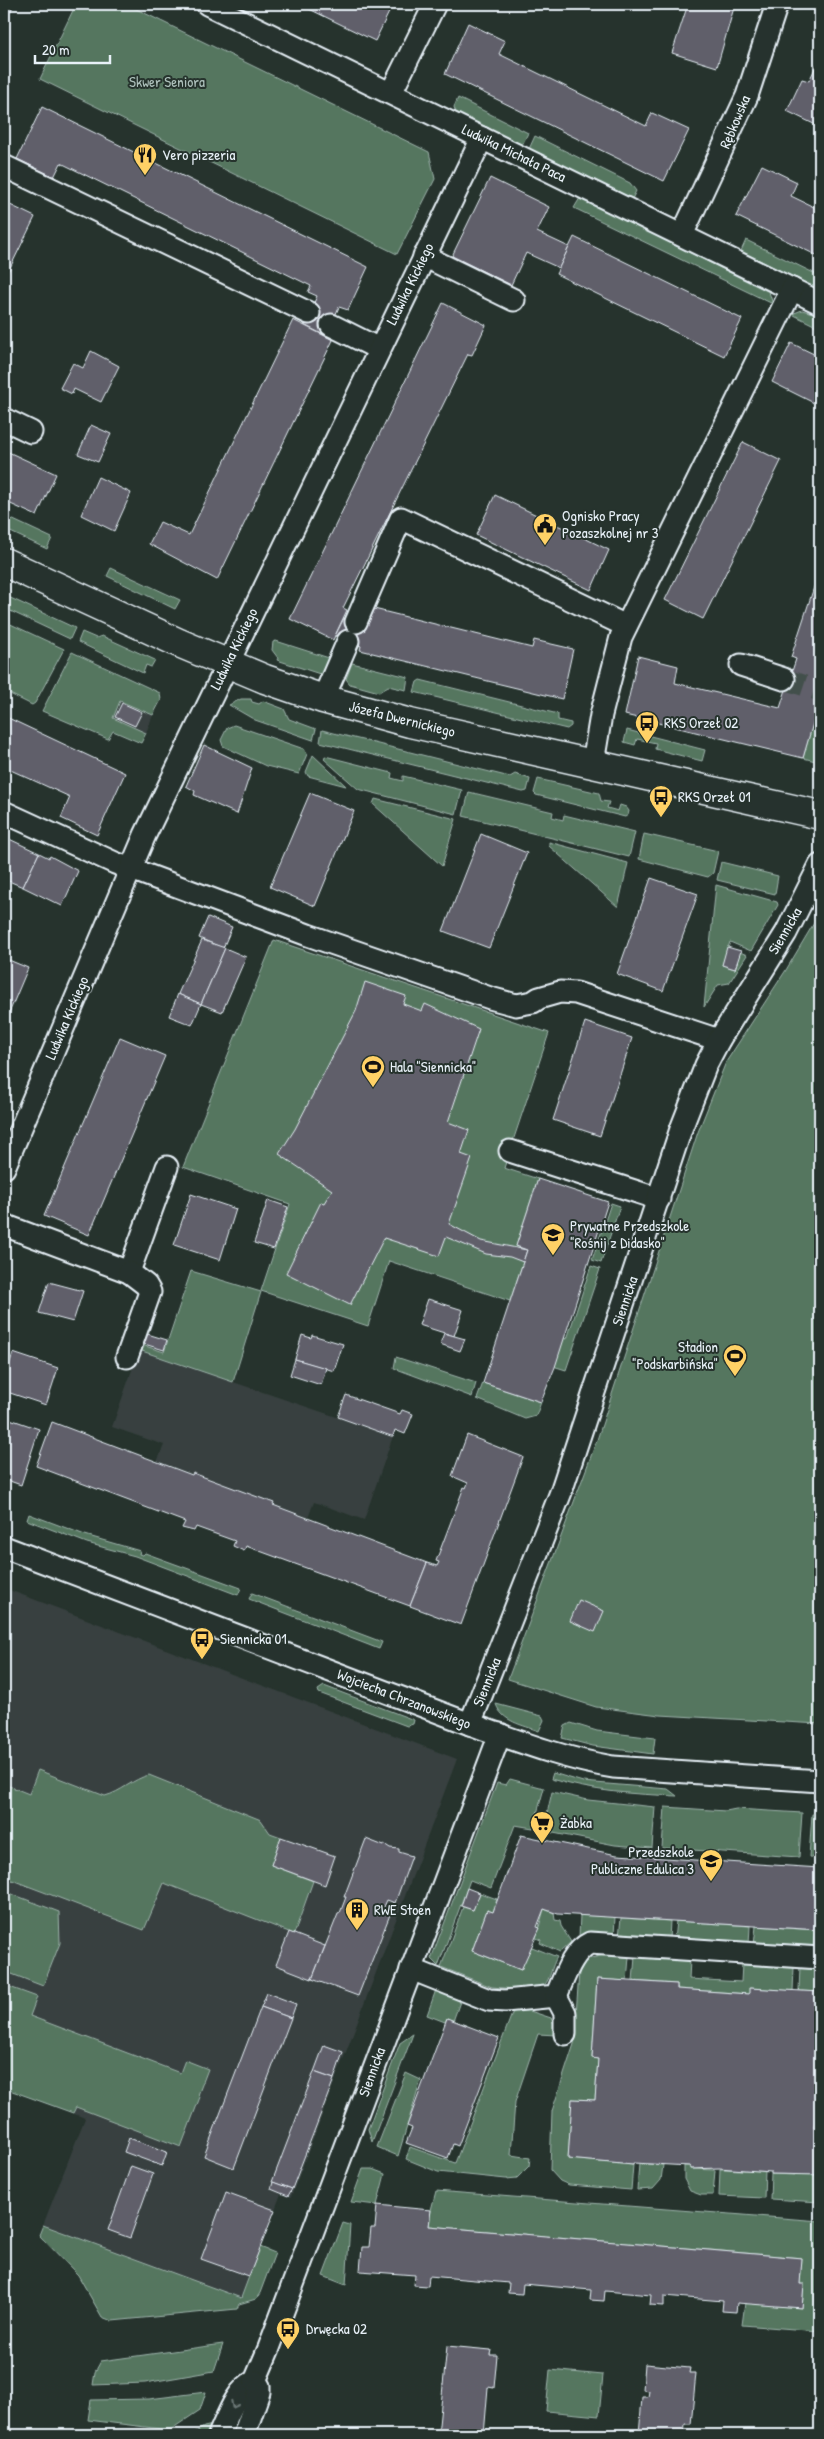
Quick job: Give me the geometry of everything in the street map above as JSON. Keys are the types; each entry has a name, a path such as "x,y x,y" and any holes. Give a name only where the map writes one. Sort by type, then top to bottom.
{"street":[{"name":"Ludwika Michała Paca","path":"207,4 820,303"},
{"path":"391,94 436,4"},
{"name":"Rębkowska","path":"682,235 739,114 777,4"},
{"path":"766,37 777,27 792,4"},
{"name":"Ludwika Kickiego","path":"4,1168 131,868 205,707 228,664 482,138"},
{"path":"4,166 309,313"},
{"path":"424,256 514,300"},
{"path":"593,763 601,715 617,646 792,289"},
{"path":"331,324 379,349"},
{"path":"4,419 31,432"},
{"path":"323,699 401,518 626,626"},
{"name":"Józefa Dwernickiego","path":"4,562 228,664 323,699 410,723 593,763 688,787 820,815"},
{"path":"741,665 784,679"},
{"path":"4,812 131,868 308,935 490,998 516,1005 533,1002 539,998 560,992 576,993 718,1040"},
{"name":"Siennicka","path":"470,1724 561,1492 681,1129 706,1065 718,1040 786,933 820,865"},
{"path":"510,1151 659,1199"},
{"path":"129,1272 167,1167"},
{"path":"4,1225 129,1272 146,1284 150,1292 127,1357"},
{"name":"Wojciecha Chrzanowskiego","path":"4,1547 545,1751 584,1762 613,1767 820,1781"},
{"name":"Siennicka","path":"219,2435 240,2394 249,2383 255,2381 293,2285 500,1734"},
{"path":"556,1996 572,1960 581,1949 590,1944 820,1958"},
{"path":"411,1969 489,2000 506,2001 556,1996"},
{"path":"556,1996 565,2013 565,2034"},
{"name":"Siennicka","path":"244,2435 259,2392 259,2386 255,2381"}],"shaded area":[{"path":"120,701 153,715 146,733 113,718"},
{"path":"139,1350 393,1436 364,1520 314,1502 308,1518 273,1505 274,1503 157,1462 164,1445 112,1427"},
{"path":"4,1588 457,1759 291,2197 281,2194 241,2298 43,2225 85,2118 4,2088"}],"green space":[{"name":"Skwer Seniora","path":"76,4 126,4 429,152 435,179 397,254 40,79"},
{"path":"458,98 528,133 522,145 456,113 454,107"},
{"path":"535,136 630,183 636,191 632,199 529,149"},
{"path":"580,198 769,292 773,304 574,208"},
{"path":"746,240 820,276 820,290 741,251"},
{"path":"802,310 820,315 820,328 792,314"},
{"path":"9,518 52,538 47,549 4,529"},
{"path":"111,568 180,600 175,609 107,576"},
{"path":"4,595 75,628 70,639 4,608"},
{"path":"4,621 64,649 35,703 32,705 4,691"},
{"path":"82,632 96,638 102,636 155,660 151,667 146,665 143,673 78,642"},
{"path":"276,641 329,658 325,672 320,674 277,660 278,658 272,650 273,642"},
{"path":"72,652 160,693 161,700 153,715 120,701 113,718 146,733 141,743 113,731 108,739 42,711"},
{"path":"352,663 408,677 406,690 388,686 379,692 350,684 346,679"},
{"path":"420,680 558,714 558,720 571,723 571,726 567,729 414,692 417,682"},
{"path":"241,699 251,699 252,702 259,704 263,701 284,709 289,719 316,729 313,740 255,720 229,705"},
{"path":"820,702 820,762 803,758"},
{"path":"234,725 304,749 307,754 299,774 266,766 223,746 221,740 227,728"},
{"path":"322,730 510,777 515,774 530,779 527,791 523,792 320,742"},
{"path":"627,730 705,750 702,761 655,749 656,743 637,739 635,745 624,742"},
{"path":"313,755 346,786 308,776 306,772"},
{"path":"325,756 392,773 391,778 403,781 403,776 462,790 456,814 358,789 324,759"},
{"path":"538,779 599,793 601,801 609,802 607,808 618,811 620,805 626,807 629,811 628,815 625,817 536,795 534,793"},
{"path":"469,792 553,812 552,817 563,820 564,815 635,832 629,857 463,816"},
{"path":"375,799 456,819 442,866 373,804"},
{"path":"644,834 718,851 713,873 708,877 639,859"},
{"path":"549,842 628,863 618,907 549,846"},
{"path":"721,862 778,876 775,894 717,880"},
{"path":"716,885 777,902 778,905 751,951 730,942 722,965 735,969 740,952 747,955 729,983 718,985 704,1007"},
{"name":"Stadion \"Podskarbińska\"","path":"820,913 820,1724 660,1715 596,1707 508,1679 597,1440 698,1132 726,1062 786,970"},
{"name":"Hala \"Siennicka\"","path":"274,940 549,1033 504,1168 538,1179 516,1246 527,1250 510,1301 389,1261 368,1326 261,1291 290,1204 183,1167"},
{"path":"611,1203 620,1206 601,1263 592,1260"},
{"path":"591,1266 600,1269 566,1370 553,1366 563,1338 567,1339"},
{"path":"191,1271 261,1292 233,1382 139,1350 142,1345 164,1352"},
{"path":"396,1357 476,1383 472,1397 394,1368"},
{"path":"483,1383 541,1402 536,1416 525,1419 477,1399"},
{"path":"29,1514 85,1535 140,1551 139,1554 143,1555 145,1553 241,1588 238,1595 135,1556 87,1543 27,1520"},
{"path":"252,1593 382,1642 379,1649 249,1599"},
{"path":"324,1686 414,1720 413,1724 407,1726 319,1693 318,1690"},
{"path":"496,1704 542,1716 544,1720 539,1731 508,1719"},
{"path":"571,1723 597,1731 655,1738 653,1754 593,1746 562,1738 565,1726"},
{"path":"38,1770 105,1796 149,1775 261,1820 270,1833 281,1837 271,1865 313,1881 294,1934 164,1883 144,1930 4,1877 4,1784 29,1794"},
{"path":"553,1773 583,1782 668,1789 677,1796 598,1790 551,1779"},
{"path":"510,1779 544,1788 533,1828 515,1825 491,1888 470,1880 438,1966 431,1959 497,1783 506,1785"},
{"path":"552,1792 588,1800 655,1807 652,1848 615,1845 543,1831"},
{"path":"665,1807 802,1813 799,1857 662,1848"},
{"path":"812,1814 820,1815 820,1858 809,1857"},
{"path":"4,1891 59,1912 60,1943 43,1986 4,1971"},
{"path":"480,1893 497,1899 493,1912 487,1910 472,1951 521,1970 529,1949 532,1947 557,1957 548,1980 542,1988 537,1991 492,1987 441,1967 463,1907 473,1910"},
{"path":"544,1909 554,1913 555,1920 560,1921 571,1942 560,1952 540,1943 541,1940 536,1938"},
{"path":"580,1915 615,1917 614,1936 579,1937"},
{"path":"621,1918 670,1921 669,1940 619,1937"},
{"path":"676,1921 750,1926 749,1945 674,1940"},
{"path":"756,1926 815,1930 813,1949 754,1945"},
{"path":"604,1955 629,1957 627,1981 597,1979 592,2058 598,2059 595,2100 572,2099 568,2159 633,2165 631,2190 569,2185 560,2181 550,2170 552,2111 574,2044 579,1972 587,1959"},
{"path":"635,1957 690,1960 689,1979 741,1982 742,1964 794,1967 793,1991 750,1988 749,1994 677,1989 677,1984 633,1981"},
{"path":"800,1967 820,1968 820,1992 799,1991"},
{"path":"4,1985 37,1997 30,2016 180,2073 185,2060 208,2069 198,2095 200,2097 181,2147 76,2107 73,2113 4,2088"},
{"path":"437,1987 462,1996 453,2021 447,2018 445,2022 427,2015"},
{"path":"515,2006 551,2018 556,2028 556,2035 538,2034 515,2102 511,2155 530,2158 529,2166 517,2178 506,2179 438,2172 406,2159 410,2147 455,2163"},
{"path":"413,2034 372,2142 368,2129 400,2043"},
{"path":"406,2073 421,2080 398,2156 377,2147"},
{"path":"819,2081 820,2127 814,2127 814,2117 817,2117"},
{"path":"639,2164 663,2165 661,2180 653,2189 637,2190"},
{"path":"684,2166 690,2166 690,2169 715,2170 713,2195 701,2195 690,2191 684,2179"},
{"path":"363,2169 372,2169 385,2174 377,2205 351,2202"},
{"path":"720,2169 765,2171 764,2198 719,2196"},
{"path":"795,2173 820,2175 820,2202 770,2199 771,2174 795,2175"},
{"path":"436,2191 820,2221 820,2331 742,2325 745,2303 802,2308 804,2285 800,2284 802,2258 429,2226"},
{"path":"343,2223 350,2225 346,2285 323,2276"},
{"path":"43,2225 241,2298 260,2247 275,2253 256,2299 239,2304 237,2309 112,2321 102,2317 78,2275 39,2235"},
{"path":"223,2344 214,2371 145,2383 93,2385 95,2372 101,2361"},
{"path":"550,2370 603,2375 599,2416 546,2411"},
{"path":"206,2392 200,2410 170,2430 88,2420 91,2400 149,2399"},
{"path":"213,2425 210,2435 191,2435 204,2427"}],"building":[{"path":"4,4 14,4 4,25"},
{"path":"299,4 393,4 375,41"},
{"path":"688,4 735,4 717,67 672,53"},
{"path":"468,23 505,41 499,54 646,126 652,113 689,130 664,181 445,74"},
{"path":"820,58 820,127 787,111 802,79 809,81"},
{"path":"42,107 368,267 348,310 339,307 326,336 304,325 317,296 308,292 311,286 61,163 54,177 17,159"},
{"path":"762,165 797,182 791,196 820,210 820,257 736,216"},
{"path":"490,178 549,207 537,232 569,247 559,268 526,253 511,285 452,256"},
{"path":"4,202 35,217 4,280"},
{"path":"574,237 742,319 724,356 556,274"},
{"path":"443,303 486,325 472,355 468,354 343,608 347,610 333,640 290,619"},
{"path":"293,320 333,340 217,580 149,544 160,522 189,535"},
{"path":"791,343 820,357 820,406 772,382"},
{"path":"91,351 119,366 101,402 74,389 72,394 60,388 73,363 83,368"},
{"path":"91,425 111,434 98,462 78,454"},
{"path":"743,442 781,461 703,619 665,600"},
{"path":"4,450 56,474 37,516 4,501"},
{"path":"98,477 131,493 114,531 81,515"},
{"path":"495,495 609,550 591,590 476,535"},
{"path":"820,569 820,699 803,758 625,715 638,656 678,666 675,683 780,708 796,659 791,657"},
{"path":"370,608 532,648 534,640 573,649 562,699 360,650 361,646 335,636 344,618 366,625"},
{"path":"122,703 142,712 135,726 115,717"},
{"path":"4,716 125,773 97,835 61,818 70,797 4,767"},
{"path":"204,745 252,768 237,814 194,795 195,791 186,786"},
{"path":"310,793 354,811 315,906 270,887"},
{"path":"481,834 527,853 489,948 443,931"},
{"path":"5,837 39,853 23,887 4,879"},
{"path":"39,853 49,858 50,856 78,871 62,906 23,887"},
{"path":"651,878 698,894 663,991 617,974"},
{"path":"208,917 232,927 223,948 199,938"},
{"path":"202,940 225,948 201,1004 178,994"},
{"path":"727,947 741,951 735,969 722,965"},
{"path":"225,948 246,957 222,1012 201,1004"},
{"path":"4,958 28,968 4,1025"},
{"path":"365,982 406,996 403,1004 422,1011 425,1004 479,1029 448,1122 469,1130 461,1154 472,1158 449,1224 481,1241 527,1250 523,1262 510,1257 486,1254 446,1237 439,1256 384,1238 350,1305 286,1273 321,1202 324,1203 332,1190 279,1154 295,1129 356,1011"},
{"path":"178,994 201,1004 192,1025 169,1016"},
{"path":"585,1022 632,1038 600,1136 553,1120"},
{"path":"120,1037 165,1056 89,1235 44,1216"},
{"path":"538,1179 608,1202 555,1367 541,1402 483,1383 527,1250 516,1246"},
{"path":"191,1194 236,1209 220,1260 174,1245"},
{"path":"268,1200 288,1207 274,1249 254,1243"},
{"path":"49,1282 83,1291 73,1322 39,1313"},
{"path":"428,1299 463,1310 454,1336 419,1325"},
{"path":"144,1333 167,1340 164,1350 141,1343"},
{"path":"444,1333 465,1339 460,1351 440,1344"},
{"path":"302,1335 311,1338 312,1335 343,1344 334,1371 295,1359"},
{"path":"13,1353 58,1368 46,1405 4,1391 4,1381"},
{"path":"295,1359 326,1368 321,1385 290,1375"},
{"path":"346,1395 400,1414 402,1410 413,1414 405,1434 395,1430 393,1436 391,1436 338,1417"},
{"path":"4,1417 39,1429 21,1485 4,1479"},
{"path":"52,1422 192,1475 193,1473 274,1503 273,1505 427,1563 410,1606 246,1546 244,1551 233,1546 235,1541 196,1527 194,1531 182,1528 185,1522 36,1466"},
{"path":"467,1435 523,1457 461,1625 410,1606 427,1563 437,1566 439,1562 436,1561 464,1487 466,1488 468,1483 452,1476"},
{"path":"579,1600 604,1611 595,1632 570,1621"},
{"path":"521,1835 617,1855 820,1868 820,1930 558,1914 544,1909 537,1927 540,1928 521,1970 472,1951 487,1910 493,1912"},
{"path":"281,1837 335,1856 325,1885 271,1865"},
{"name":"RWE Stoen","path":"366,1839 384,1846 384,1844 390,1848 399,1849 399,1852 412,1856 395,1903 387,1900 383,1909 391,1912 358,1996 312,1979 340,1913 346,1897 344,1897"},
{"path":"467,1888 480,1893 473,1910 461,1906"},
{"path":"289,1932 325,1946 312,1979 276,1965"},
{"path":"597,1979 677,1984 677,1989 749,1994 749,1988 820,1992 820,2081 814,2127 820,2127 820,2175 771,2174 771,2172 719,2168 690,2169 690,2166 633,2163 633,2165 568,2159 572,2099 595,2100 598,2059 592,2058"},
{"path":"267,1993 296,2004 291,2018 261,2007"},
{"path":"261,2007 291,2018 234,2168 204,2156"},
{"path":"447,2018 499,2038 458,2146 453,2144 448,2158 406,2143 412,2128 407,2126"},
{"path":"324,2045 343,2052 334,2079 314,2072"},
{"path":"314,2072 334,2079 292,2189 272,2182"},
{"path":"129,2138 167,2152 162,2166 124,2152"},
{"path":"131,2166 153,2174 130,2238 108,2230"},
{"path":"273,2182 292,2189 288,2196 271,2189"},
{"path":"226,2192 275,2210 249,2276 201,2259"},
{"path":"377,2205 431,2210 429,2226 802,2258 800,2284 804,2284 802,2308 737,2303 736,2312 722,2311 723,2301 664,2296 664,2306 650,2305 651,2295 605,2291 604,2301 590,2300 591,2290 523,2284 522,2294 508,2293 509,2283 429,2276 428,2286 414,2285 415,2275 360,2271 362,2247 369,2247 371,2228 375,2228"},
{"path":"447,2346 491,2350 490,2355 497,2355 494,2388 488,2387 484,2435 438,2435"},
{"path":"645,2364 690,2368 689,2373 696,2373 691,2424 685,2424 684,2435 639,2435 642,2397 648,2397 649,2391 643,2390"}],"tunnel":[{"path":"784,679 820,691"}],"place":[{"name":"Vero pizzeria","path":"145,176"},
{"name":"Ognisko Pracy Pozaszkolnej nr 3","path":"545,546"},
{"name":"RKS Orzeł 02","path":"647,744"},
{"name":"RKS Orzeł 01","path":"661,818"},
{"name":"Hala \"Siennicka\"","path":"373,1088"},
{"name":"Prywatne Przedszkole \"Rośnij z Didasko\"","path":"553,1256"},
{"name":"Stadion \"Podskarbińska\"","path":"735,1377"},
{"name":"Siennicka 01","path":"202,1660"},
{"name":"Żabka","path":"542,1844"},
{"name":"Przedszkole Publiczne Edulica 3","path":"711,1882"},
{"name":"RWE Stoen","path":"357,1931"},
{"name":"Drwęcka 02","path":"288,2350"}]}
